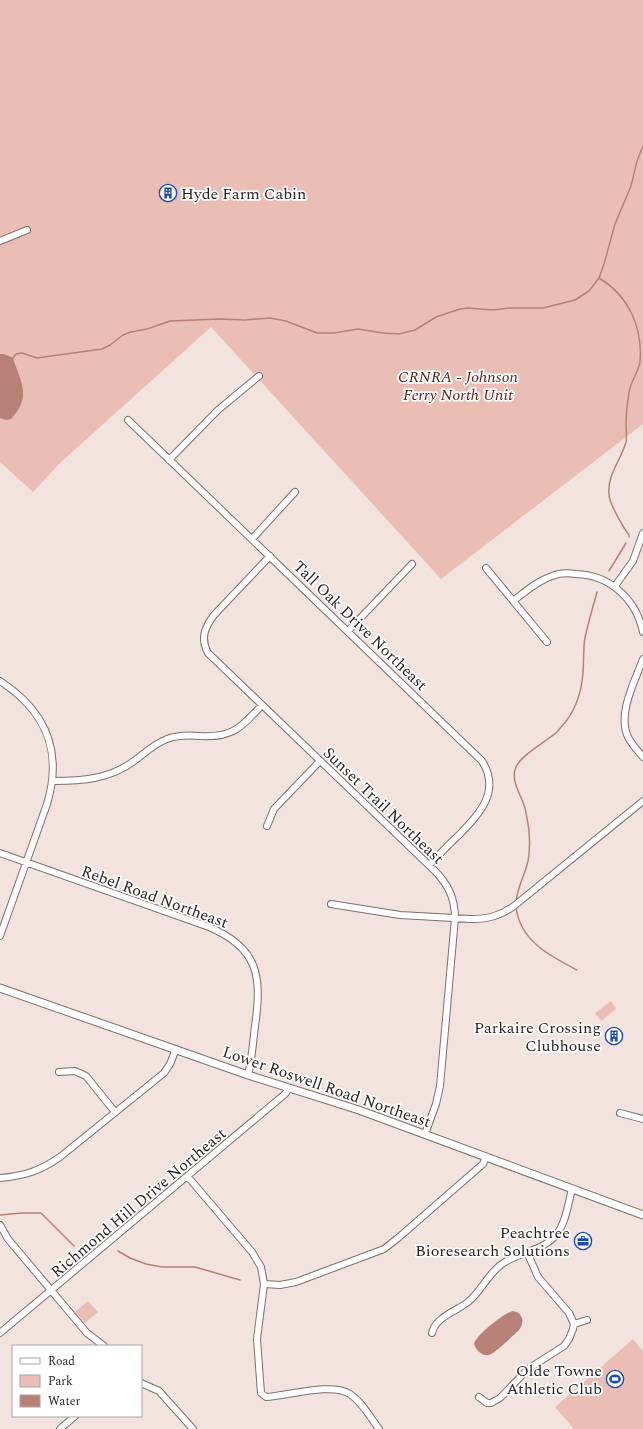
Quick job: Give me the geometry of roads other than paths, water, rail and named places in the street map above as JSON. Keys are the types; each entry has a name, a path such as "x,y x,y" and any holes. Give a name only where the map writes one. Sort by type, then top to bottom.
{"street":[{"path":"0,241 27,230"},
{"path":"169,460 218,410 259,376"},
{"name":"Tall Oak Drive Northeast","path":"128,420 474,751 482,761 489,778 488,791 480,812 429,865"},
{"path":"252,539 295,492"},
{"path":"616,586 633,561 643,533"},
{"name":"Sunset Trail Northeast","path":"270,556 214,615 207,626 204,637 205,647 212,658 440,876 452,896 455,908 455,918 440,1086 436,1104 425,1134"},
{"path":"348,631 412,564"},
{"path":"486,568 547,642"},
{"path":"513,601 535,585 553,575 569,573 594,576 616,586 626,597 639,618 643,632"},
{"path":"643,659 624,718 628,736 643,758"},
{"path":"0,681 34,711 47,733 53,753 53,781 47,804 0,936"},
{"path":"53,781 84,780 111,774 130,764 162,740 174,736 212,736 229,734 239,728 262,706"},
{"path":"267,826 274,809 320,761"},
{"path":"331,904 400,915 482,919 498,916 643,801"},
{"name":"Rebel Road Northeast","path":"0,853 209,927 221,932 237,943 245,951 255,969 258,987 258,1006 248,1075"},
{"name":"Lower Roswell Road Northeast","path":"0,988 248,1075 359,1110 643,1215"},
{"path":"0,1178 34,1172 60,1157 164,1073 170,1064 176,1049"},
{"path":"59,1072 76,1072 86,1076 115,1112"},
{"name":"Richmond Hill Drive Northeast","path":"0,1333 188,1177 285,1094 289,1088"},
{"path":"620,1113 643,1119"},
{"path":"264,1284 280,1285 296,1282 384,1248 398,1238 483,1164 486,1157"},
{"path":"188,1177 256,1257 261,1267 264,1284 257,1339 260,1390 263,1396 268,1397 327,1389 340,1389 351,1394 357,1400 379,1429"},
{"path":"432,1333 434,1326 439,1321 472,1299 498,1267 505,1262 546,1243 556,1234 561,1227 572,1189"},
{"path":"0,1225 4,1234 51,1291 87,1333 103,1345"},
{"path":"479,1397 487,1403 491,1403 500,1398 528,1369 567,1343 572,1334 574,1324 569,1314 538,1277 527,1252"},
{"path":"574,1324 588,1320"},
{"path":"142,1382 159,1391 193,1429"},
{"path":"60,1429 74,1417"}],"water":[{"path":"0,354 13,358 23,389 23,396 17,411 11,419 6,420 0,418"},
{"path":"513,1311 519,1313 522,1318 522,1324 519,1330 493,1353 486,1355 481,1353 474,1344 476,1340 491,1325"}],"waterway":[{"path":"13,358 16,354 22,353 37,358 102,349 123,335 170,321 220,319 245,320 270,318 286,321 317,333 334,333 358,329 399,334 415,330 436,317 460,309 468,308 493,310 509,308 543,308 575,300 589,291 599,278 615,224 631,186 637,161 643,146"},
{"path":"599,278 618,293 626,303 632,313 639,336 640,362 628,397 626,442 612,474 609,487 611,503 629,537"},
{"path":"609,571 626,543"},
{"path":"516,902 528,861 529,830 525,807 516,786 514,775 515,770 521,760 557,732 574,709 583,672 585,638 597,592"},
{"path":"516,907 523,929 530,938 547,953 577,970"},
{"path":"0,1215 41,1213 74,1246"},
{"path":"118,1251 130,1258 146,1264 162,1267 195,1267 240,1280"}],"place":[{"name":"Hyde Farm Cabin","path":"168,193"},
{"name":"Parkaire Crossing Clubhouse","path":"614,1036"},
{"name":"Peachtree Bioresearch Solutions","path":"583,1241"},
{"name":"Olde Towne Athletic Club","path":"615,1379"}],"park label":[{"name":"CRNRA - Johnson Ferry North Unit","path":"458,385"}]}
